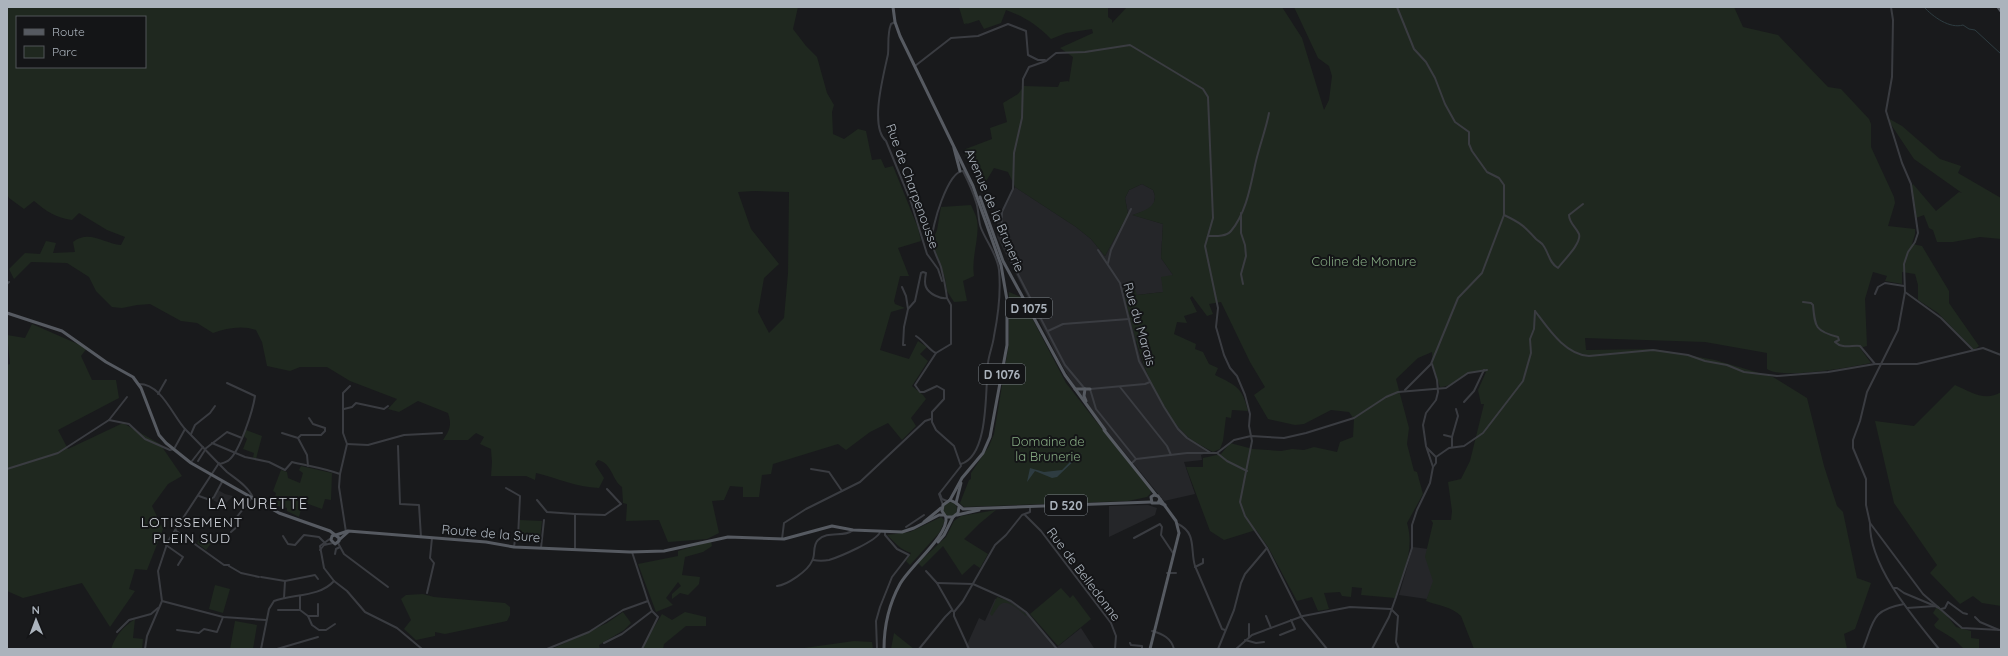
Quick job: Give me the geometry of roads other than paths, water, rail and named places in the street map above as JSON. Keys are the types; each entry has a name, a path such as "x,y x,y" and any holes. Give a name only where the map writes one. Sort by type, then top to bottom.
{"main road":[{"name":"D 1075","path":"892,7 895,22 915,66 976,191 1000,265"},
{"path":"1998,7 2001,11"},
{"name":"Avenue de la Brunerie","path":"942,120 974,182 1003,261 1053,354 1079,396 1151,487 1153,496"},
{"path":"952,142 960,171"},
{"name":"D 1075","path":"991,230 1000,265"},
{"name":"D 1076","path":"949,501 983,453 990,437 1006,353 1008,311 1000,265"},
{"path":"7,313 68,334 106,362 131,375 139,384 160,435 174,449 210,475 252,499 279,513 326,530 336,535 338,541"},
{"path":"1075,389 1085,389"},
{"path":"1079,396 1085,389"},
{"path":"1085,389 1084,398 1094,414"},
{"name":"Avenue de la Brunerie","path":"1079,396 1105,430"},
{"name":"D 1076","path":"956,503 959,490 966,475"},
{"path":"1149,649 1178,533 1177,522 1166,506 1160,499 1153,496 1151,502 1154,505 1158,503 1166,506"},
{"name":"D 520","path":"1136,502 1153,496"},
{"path":"1158,503 1160,499"},
{"path":"949,501 956,503 959,507 957,515 953,517 939,515 917,527 949,501"},
{"name":"D 520","path":"959,507 963,510 1151,502"},
{"path":"884,649 886,623 894,597 907,574 942,532 946,523 942,506"},
{"name":"D 520","path":"957,515 991,508"},
{"path":"924,554 942,537 953,517"},
{"name":"Route de la Sure","path":"331,538 336,535 350,532 486,542 514,547 631,552 671,550 728,537 782,539 832,526 853,530 880,532 902,532 917,527"},
{"path":"326,530 333,543 338,541 346,532"}],"street":[{"path":"1397,7 1414,49 1426,62 1435,78 1445,104 1455,122 1469,132 1469,144 1487,172 1500,178 1504,185 1504,215 1482,273 1458,298 1431,364 1405,390"},
{"path":"1891,7 1893,20 1892,77 1886,111 1902,163 1911,184 1918,233 1916,242 1908,252 1904,264 1905,292 1898,330 1868,392 1853,444 1866,479 1866,505 1870,523 1871,540 1877,557 1904,604 1939,649"},
{"name":"Rue de Charpenousse","path":"895,22 891,24 889,29 888,52 879,94 880,128 883,139 886,142 909,198 927,254 938,269 943,285"},
{"path":"915,66 951,38 978,36 1008,24 1026,31 1028,55 1040,60 1046,60"},
{"path":"1136,459 1096,409 1081,382 1065,365 1002,242 1002,212 1013,189 1014,152 1022,121 1023,76 1030,65 1046,60 1052,54 1058,52 1085,52 1130,45 1206,92 1208,97 1213,218 1205,246 1218,308 1216,327 1224,355 1230,368 1238,376 1250,414 1248,426 1252,441 1240,502 1242,509 1267,548 1301,616 1327,649"},
{"path":"1208,236 1225,235 1231,231 1241,213 1253,178 1256,160 1266,129 1269,113"},
{"path":"942,506 939,496 940,491 959,470 961,464 954,446 936,430 931,419 934,408 944,399 945,392 942,388 937,386 924,392 920,392 915,385 936,353 951,344 951,305 943,285 942,272 934,252 932,236 941,201 951,181 960,171 964,171 977,203 980,225 991,245 999,269 1000,293 995,335 987,364 986,400 982,432 971,456 966,462 961,464"},
{"path":"1504,215 1533,232 1535,238 1543,245 1550,260 1558,268 1579,241 1579,235 1569,219 1569,215 1583,204"},
{"path":"1108,264 1111,250 1131,209"},
{"path":"1241,213 1242,233 1246,245 1246,256 1241,274 1243,284"},
{"name":"Rue du Marais","path":"1098,250 1120,283 1139,361 1150,382 1178,429 1187,438 1212,453"},
{"path":"908,309 915,300 920,274 923,272 926,273 925,284 928,290 942,298 947,298"},
{"path":"1875,294 1878,287 1884,283 1904,286"},
{"path":"902,287 906,296 908,309 904,327 903,345 905,345"},
{"path":"1905,292 1941,318 1973,350"},
{"path":"1803,302 1813,305 1814,321 1823,334 1838,337 1839,340 1835,342 1837,344 1851,348 1860,346 1875,364"},
{"path":"1436,457 1444,450 1464,446 1483,433 1523,381 1531,353 1530,339 1534,328 1535,311 1554,337 1581,355 1589,356 1635,351 1663,351 1688,355 1710,362 1727,365 1744,372 1777,376 1828,372 1875,364 1917,364 1983,348 2001,355"},
{"path":"1047,331 1063,324 1128,319"},
{"path":"916,336 925,342 932,352 936,353"},
{"path":"1372,649 1391,609 1412,548 1412,525 1417,510 1430,483 1432,467 1426,446 1423,422 1426,413 1436,400 1438,388 1437,380 1431,364"},
{"path":"1132,463 1136,459 1187,453 1217,453 1232,441 1251,436 1284,438 1306,433 1354,418 1386,397 1405,390 1446,388 1468,373 1486,370 1474,391 1464,402"},
{"path":"158,394 166,380"},
{"path":"1085,389 1120,387 1150,382"},
{"path":"139,384 144,384 158,394 172,408 185,429 242,484 252,496 252,499 236,518 239,525 230,532"},
{"path":"144,649 147,636 162,601 158,571 166,546 210,475 220,463 229,460 242,438 254,408 255,396 227,384"},
{"path":"346,532 339,492 340,474 348,444 343,433 343,393 350,386"},
{"path":"1120,387 1167,447 1171,455"},
{"path":"7,469 58,454 109,420 127,397"},
{"path":"344,410 352,407 356,403 384,409 388,406"},
{"path":"191,434 195,426 210,414 215,406"},
{"path":"1452,448 1452,437 1458,416 1456,409"},
{"path":"298,438 301,435 321,435 325,431 325,428 313,424 309,418"},
{"path":"782,539 784,523 860,482 927,420 931,419"},
{"path":"109,420 129,424 148,441 168,449 174,449 185,429"},
{"path":"192,461 204,449 227,432 242,438"},
{"path":"282,432 298,438 308,455 308,466"},
{"path":"348,444 368,444 404,435 442,433"},
{"path":"1444,435 1452,437"},
{"path":"212,443 250,458 269,462 285,470 291,462 308,466 318,466 340,474"},
{"path":"398,446 400,504 420,505 421,537"},
{"path":"1426,446 1436,457 1436,463 1432,467"},
{"path":"198,461 204,449"},
{"path":"1217,453 1227,461 1247,471"},
{"path":"811,469 829,472 842,491"},
{"path":"198,496 210,500 214,497 222,482"},
{"path":"506,488 520,496 518,538 515,540 514,547"},
{"path":"537,500 547,512 554,514 605,515 621,504 607,489"},
{"path":"940,491 942,499 949,501"},
{"path":"919,649 944,617 953,611 963,601 992,549 1018,520 1030,512 1030,507"},
{"path":"575,514 576,550"},
{"path":"906,527 924,515"},
{"name":"Rue de Belledonne","path":"1025,515 1045,536 1112,623 1116,636 1115,649"},
{"path":"541,548 544,520"},
{"path":"1177,522 1192,538 1192,558 1195,567 1222,629 1225,630"},
{"path":"913,523 917,527"},
{"path":"1870,523 1923,594 1962,628 2000,630"},
{"path":"1134,538 1160,524 1162,527 1162,535 1174,553"},
{"path":"175,530 221,562 241,573 286,581 315,575 318,579"},
{"path":"777,586 788,583 813,560 814,552 819,539 836,533 850,533 853,530"},
{"path":"813,560 828,560 876,538 880,532"},
{"path":"877,649 876,621 880,607 890,583 909,555 897,549 885,532"},
{"path":"283,536 288,544 295,545 304,535 319,537 325,543 333,543"},
{"path":"331,538 320,546 319,551 324,568 334,581 347,591 365,612 397,628 422,649"},
{"path":"427,593 434,563 430,558 432,538"},
{"path":"338,541 344,554 388,587"},
{"path":"166,546 183,557 178,565"},
{"path":"335,554 336,549 340,547"},
{"path":"1218,649 1234,610 1245,574 1267,548"},
{"path":"631,552 652,611 658,617 642,649"},
{"path":"1195,567 1203,563 1203,559"},
{"path":"926,571 937,583 953,611 969,649"},
{"path":"1168,573 1176,573"},
{"path":"284,598 286,581"},
{"path":"261,649 270,605 274,601 300,596 324,588 334,581"},
{"path":"937,583 973,584 1016,604 1038,625 1057,649"},
{"path":"1894,588 1899,588 1904,593 1940,609 1945,608 1948,602 1963,613 1967,614"},
{"path":"300,596 300,610"},
{"path":"162,601 223,617 266,620"},
{"path":"547,649 589,632 623,610 648,601"},
{"path":"308,616 318,616 318,604"},
{"path":"1863,649 1873,620 1878,613 1888,608 1904,604"},
{"path":"117,632 129,620 152,614 160,606"},
{"path":"1907,608 1935,606"},
{"path":"1236,649 1249,637 1301,616 1350,607 1391,609 1398,616 1396,642 1399,649"},
{"path":"278,610 300,610 308,616 312,625 319,630 326,630 335,624"},
{"path":"604,643 622,634 652,611"},
{"path":"1266,616 1271,628"},
{"path":"177,630 198,633 204,629 217,632 223,617"},
{"path":"1975,617 1980,622 2000,630"},
{"path":"1280,634 1295,629 1291,620"},
{"path":"1249,624 1249,637"},
{"path":"1153,631 1168,638 1173,643 1174,649"},
{"path":"277,649 318,637"},
{"path":"1246,640 1256,644 1264,642"},
{"path":"1130,643 1131,645 1142,646 1142,649"}],"waterway":[{"path":"1924,7 1932,15 1947,24 1958,26 1963,25 1969,29 1975,30 2001,54"}],"district":[{"name":"LA MURETTE","path":"258,503"},
{"name":"LOTISSEMENT PLEIN SUD","path":"192,530"}],"park label":[{"name":"Coline de Monure","path":"1364,261"},
{"name":"Domaine de la Brunerie","path":"1048,448"}]}
